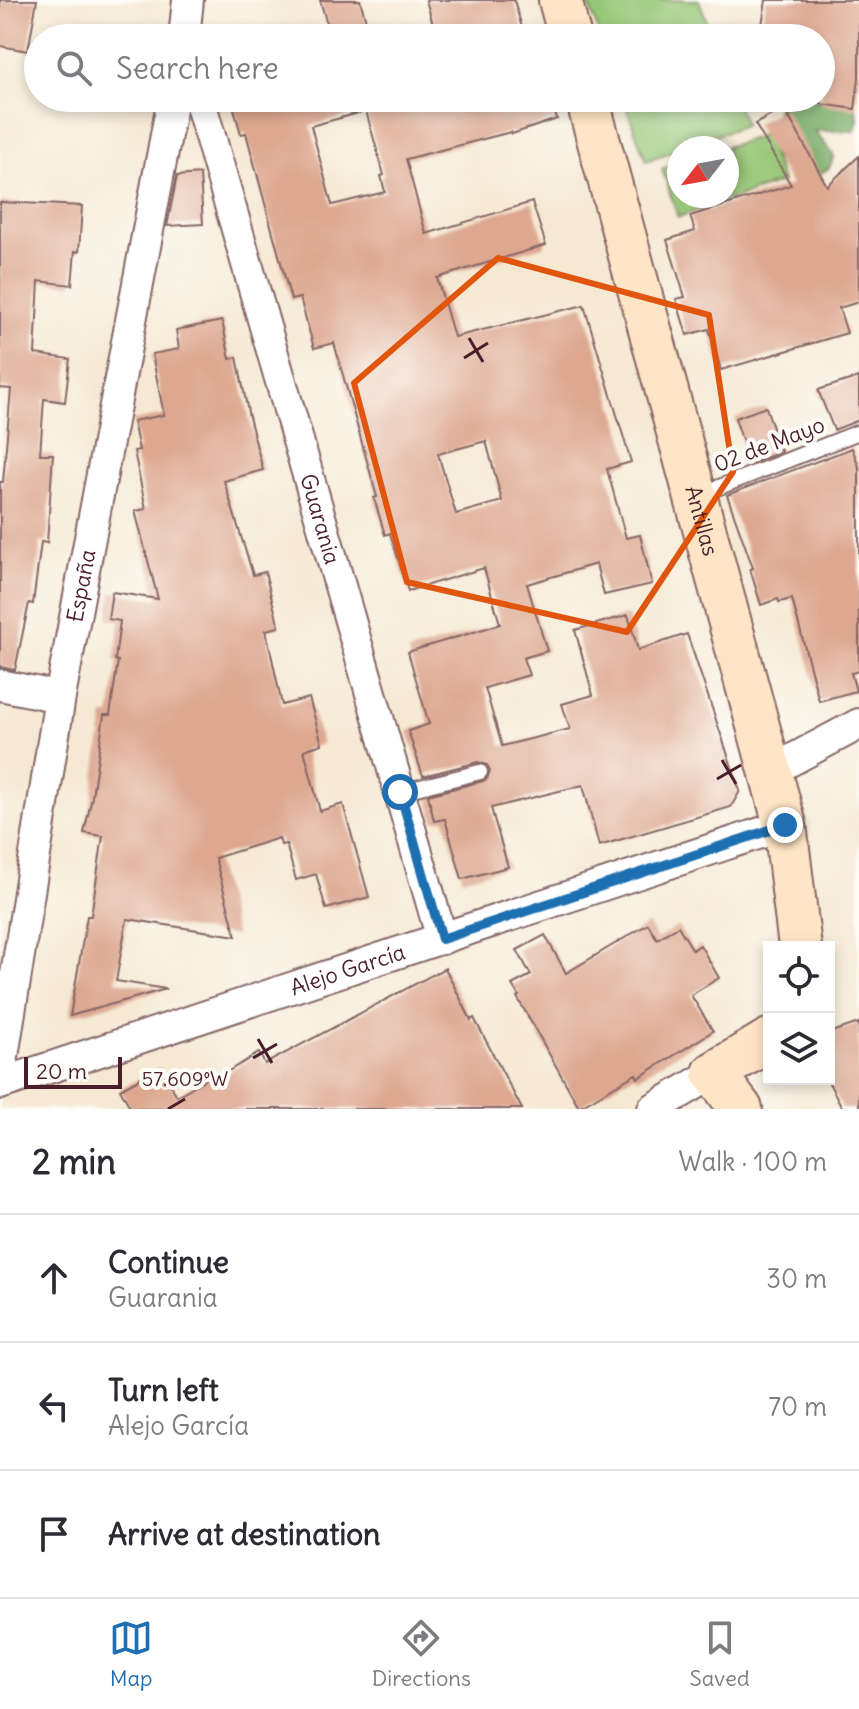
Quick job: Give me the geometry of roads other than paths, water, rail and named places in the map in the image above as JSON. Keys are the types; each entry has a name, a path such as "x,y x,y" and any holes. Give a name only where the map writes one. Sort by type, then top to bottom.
{"street":[{"path":"185,24 188,0"},
{"path":"560,0 566,24"},
{"name":"España","path":"0,1075 60,697 170,112"},
{"name":"Guarania","path":"203,112 442,939"},
{"name":"Antillas","path":"591,112 785,825 799,941"},
{"path":"0,685 60,697"},
{"path":"769,772 859,724"},
{"name":"Alejo García","path":"0,1084 785,825"},
{"path":"653,1109 763,1044"},
{"path":"714,1073 741,1109"}],"lane":[{"name":"02 de Mayo","path":"695,496 859,432"},
{"path":"400,792 480,772"}]}
